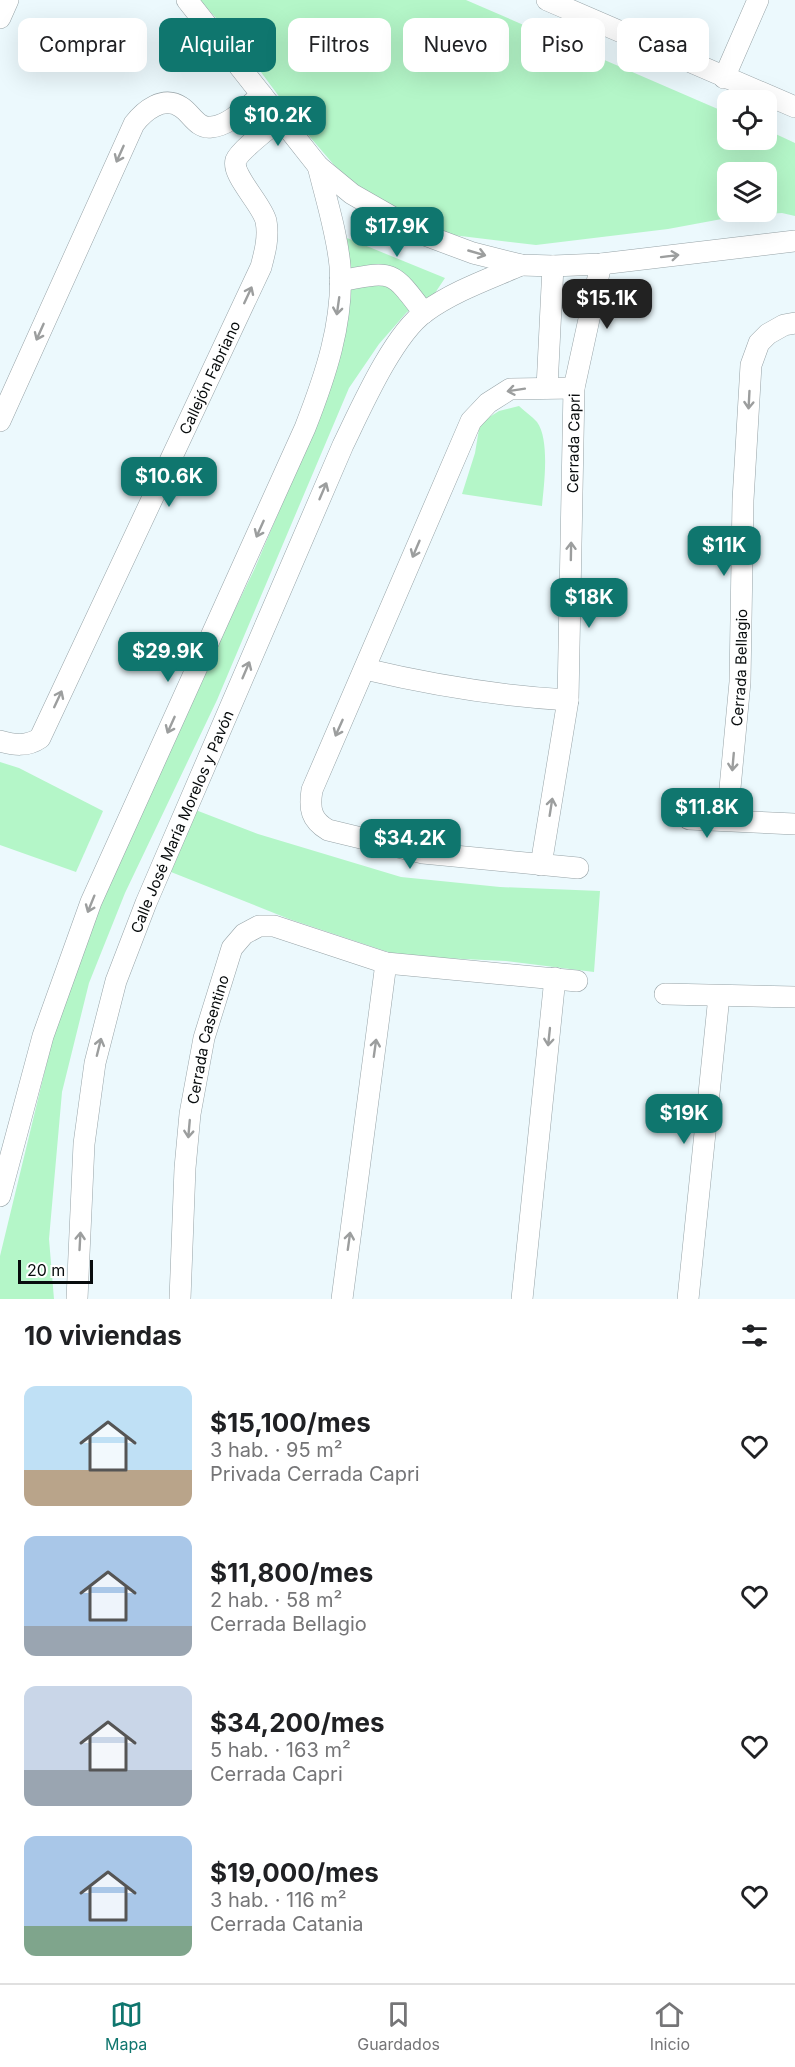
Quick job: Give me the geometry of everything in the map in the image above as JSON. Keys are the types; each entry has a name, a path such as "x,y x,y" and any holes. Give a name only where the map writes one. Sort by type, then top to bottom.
{"street":[{"path":"0,18 8,0"},
{"path":"187,0 318,166 352,194 422,234 473,253 521,265 553,266 601,264 795,241"},
{"path":"547,0 795,107"},
{"path":"724,78 735,48 758,0"},
{"path":"0,421 134,124 142,113 161,103 180,105 200,125 208,128 231,119 262,95"},
{"name":"Callejón Fabriano","path":"0,741 17,745 34,742 40,738 261,267 266,249 266,221 260,207 239,175 236,163 237,158 280,119"},
{"path":"0,1197 43,1036 91,902 305,428 326,372 339,304 340,281 339,264 318,166"},
{"path":"574,388 601,264"},
{"name":"Calle José María Morelos y Pavón","path":"77,1299 84,1144 95,1063 116,981 146,903 343,445 375,380 410,327 424,313 459,292 521,265"},
{"path":"547,388 553,266"},
{"path":"340,281 383,274 394,278 424,313"},
{"name":"Cerrada Bellagio","path":"727,820 740,682 743,500 751,365 759,343 768,334 784,325 795,323"},
{"name":"Cerrada Capri","path":"574,388 568,700 542,865 423,853 328,830 318,825 312,812 312,790 471,421 488,403 510,389 574,388"},
{"path":"365,669 441,685 516,697 568,700"},
{"path":"689,819 795,824"},
{"path":"542,865 578,868"},
{"name":"Cerrada Casentino","path":"180,1299 185,1168 190,1114 204,1038 232,948 244,934 259,927 274,926 386,963 577,981"},
{"path":"342,1299 386,963"},
{"path":"522,1299 555,978"},
{"path":"665,994 795,997"},
{"path":"688,1299 719,996"}],"green space":[{"path":"199,0 466,0 508,18 403,18 403,72 509,72 509,19 521,24 521,72 605,72 605,60 617,65 617,72 632,72 717,109 717,150 777,150 777,135 795,143 795,216 777,213 777,162 717,162 717,220 668,229 536,245 436,233 367,195 334,165 304,130 261,72 276,72 276,18 216,18"},
{"path":"347,238 445,278 431,299 407,312 379,344 349,388 217,700 125,893 89,983 62,1092 49,1239 54,1299 0,1299 0,1256 62,1000 101,899 190,702 255,568 313,431"},
{"path":"519,406 537,422 544,440 542,506 462,494 475,453 480,423 499,411"},
{"path":"0,762 19,768 103,811 76,872 0,845"},
{"path":"193,809 258,834 401,877 500,887 600,891 594,972 506,961 400,956 289,919 171,872"}]}
